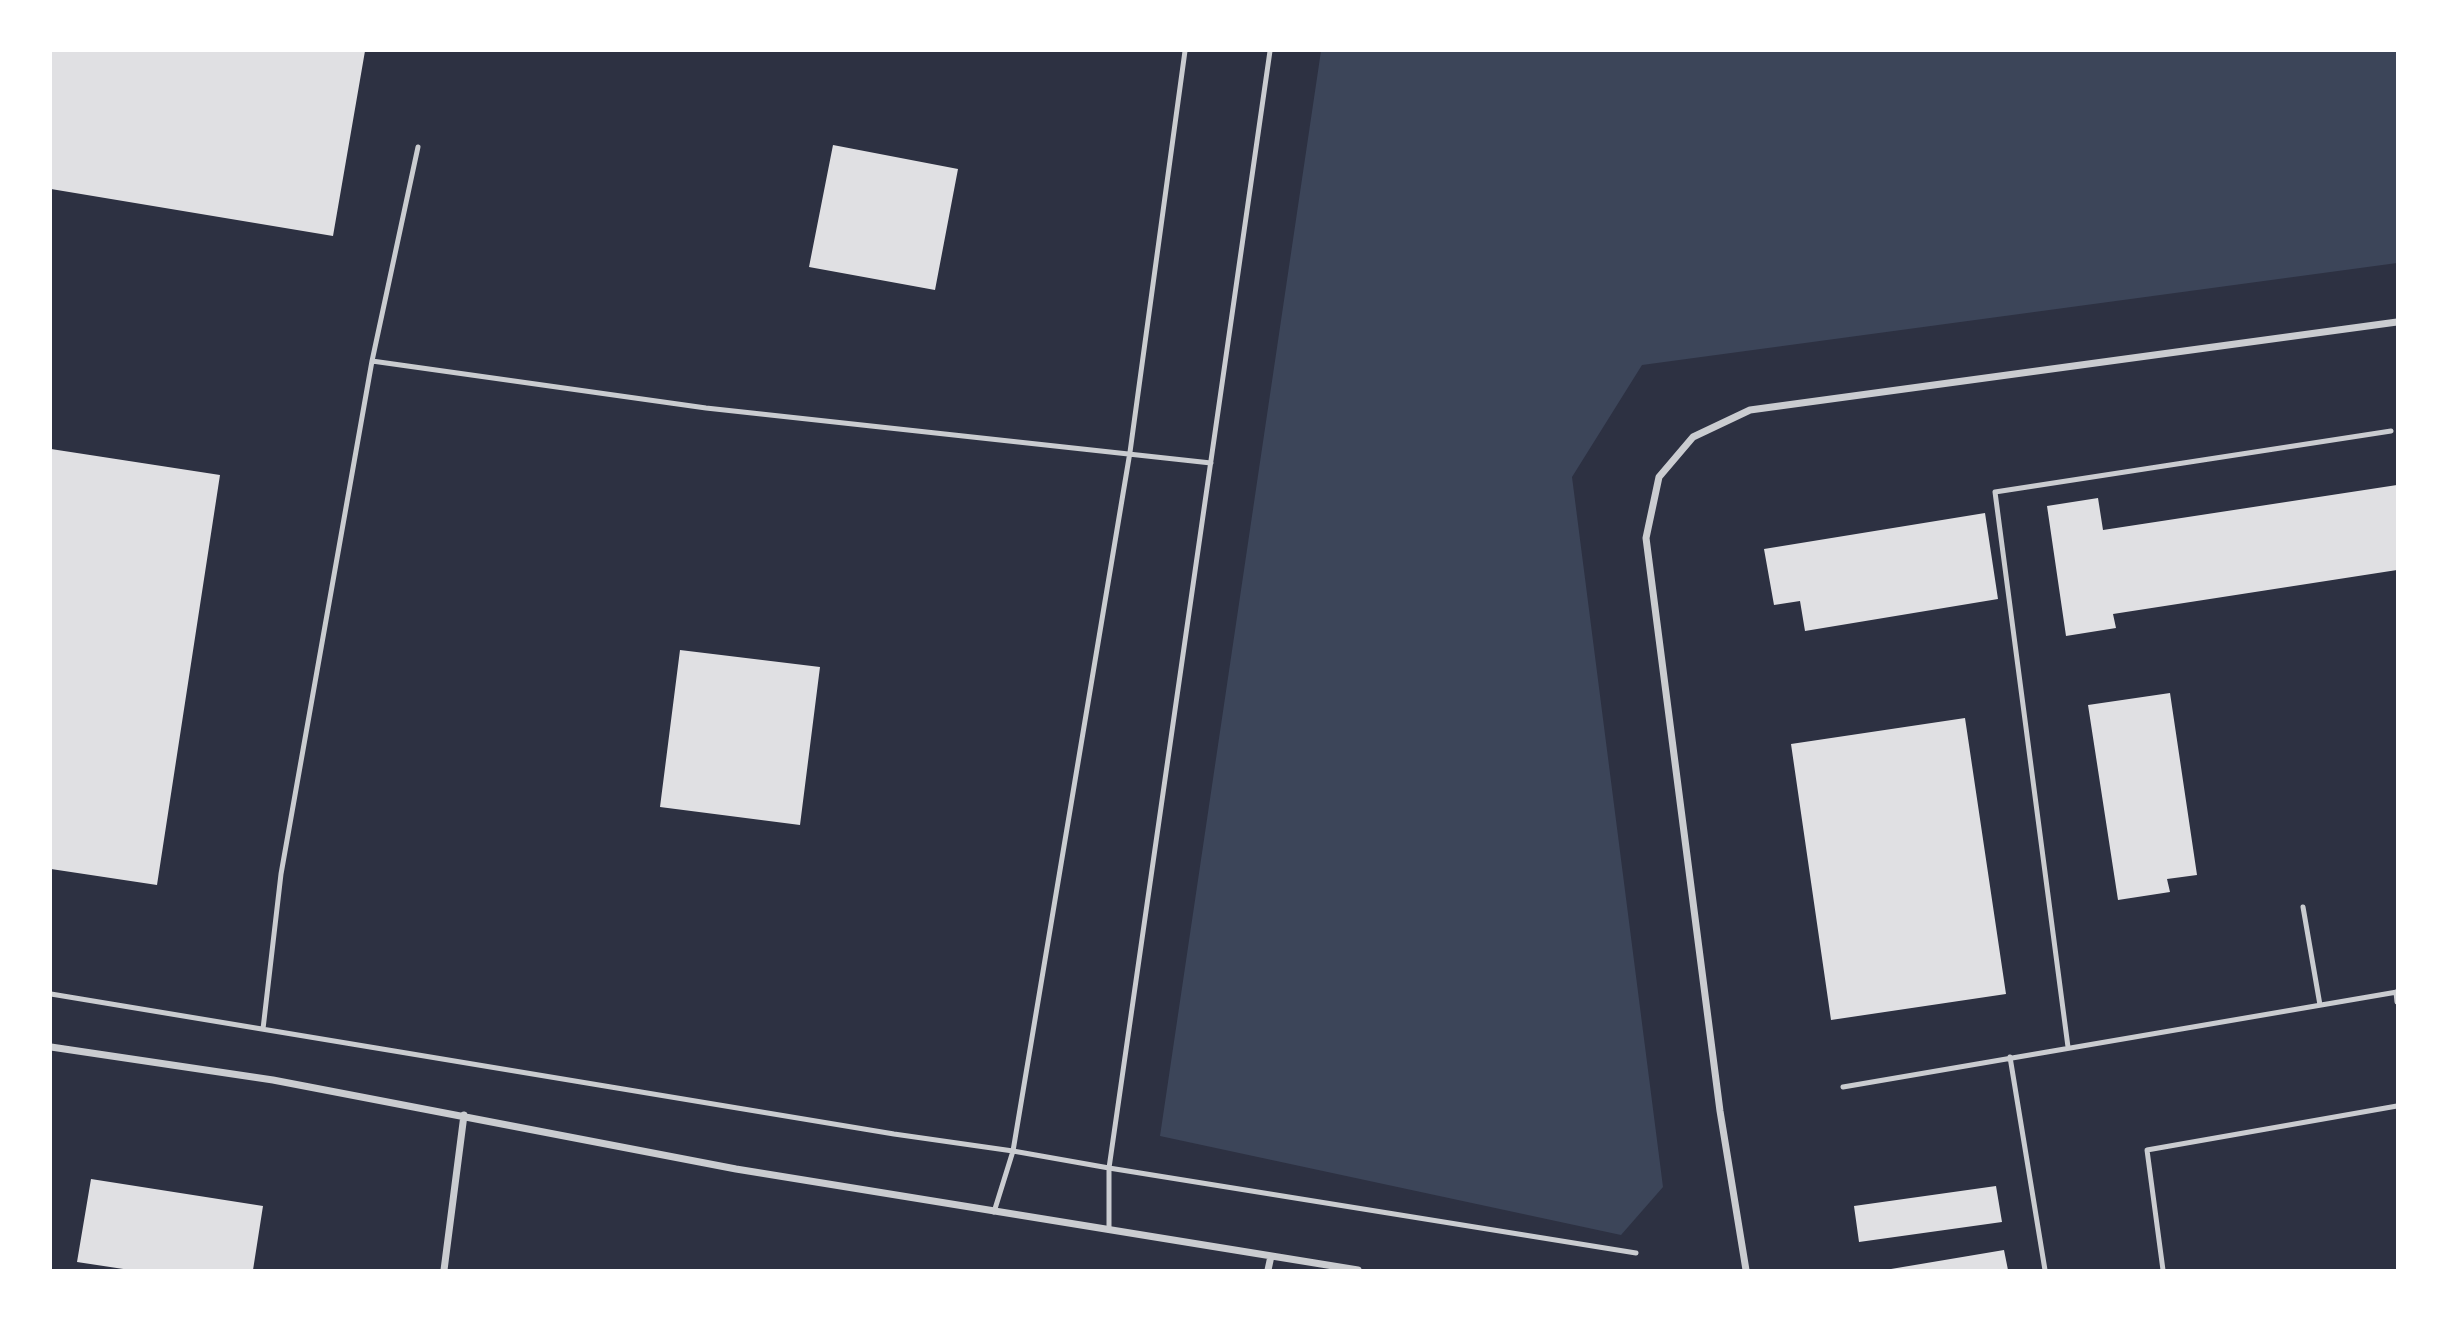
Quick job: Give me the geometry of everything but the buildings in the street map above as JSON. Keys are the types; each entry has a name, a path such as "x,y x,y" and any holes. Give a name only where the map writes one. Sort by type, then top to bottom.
{"street":[{"path":"1745,1270 1720,1111 1646,538 1659,477 1693,437 1750,410 2397,322"},
{"path":"51,1047 272,1080 464,1115 736,1170 1358,1270"},
{"path":"444,1270 464,1115"},
{"path":"1268,1270 1271,1256"}],"lane":[{"path":"994,1212 1013,1151 1130,452 1185,51"},
{"path":"1109,1230 1109,1168 1270,51"},
{"path":"262,1029 281,874 372,361 418,147"},
{"path":"372,361 706,408 1130,452 1211,463"},
{"path":"2068,1047 1995,492 2391,431"},
{"path":"2303,907 2320,1005"},
{"path":"1843,1087 2396,992 2397,1002"},
{"path":"51,994 894,1134 1636,1253"},
{"path":"2010,1057 2045,1270"},
{"path":"2163,1270 2147,1150 2397,1106"}],"shaded area":[{"path":"1321,51 2397,51 2397,263 1642,365 1572,477 1663,1187 1621,1235 1160,1136"}]}
